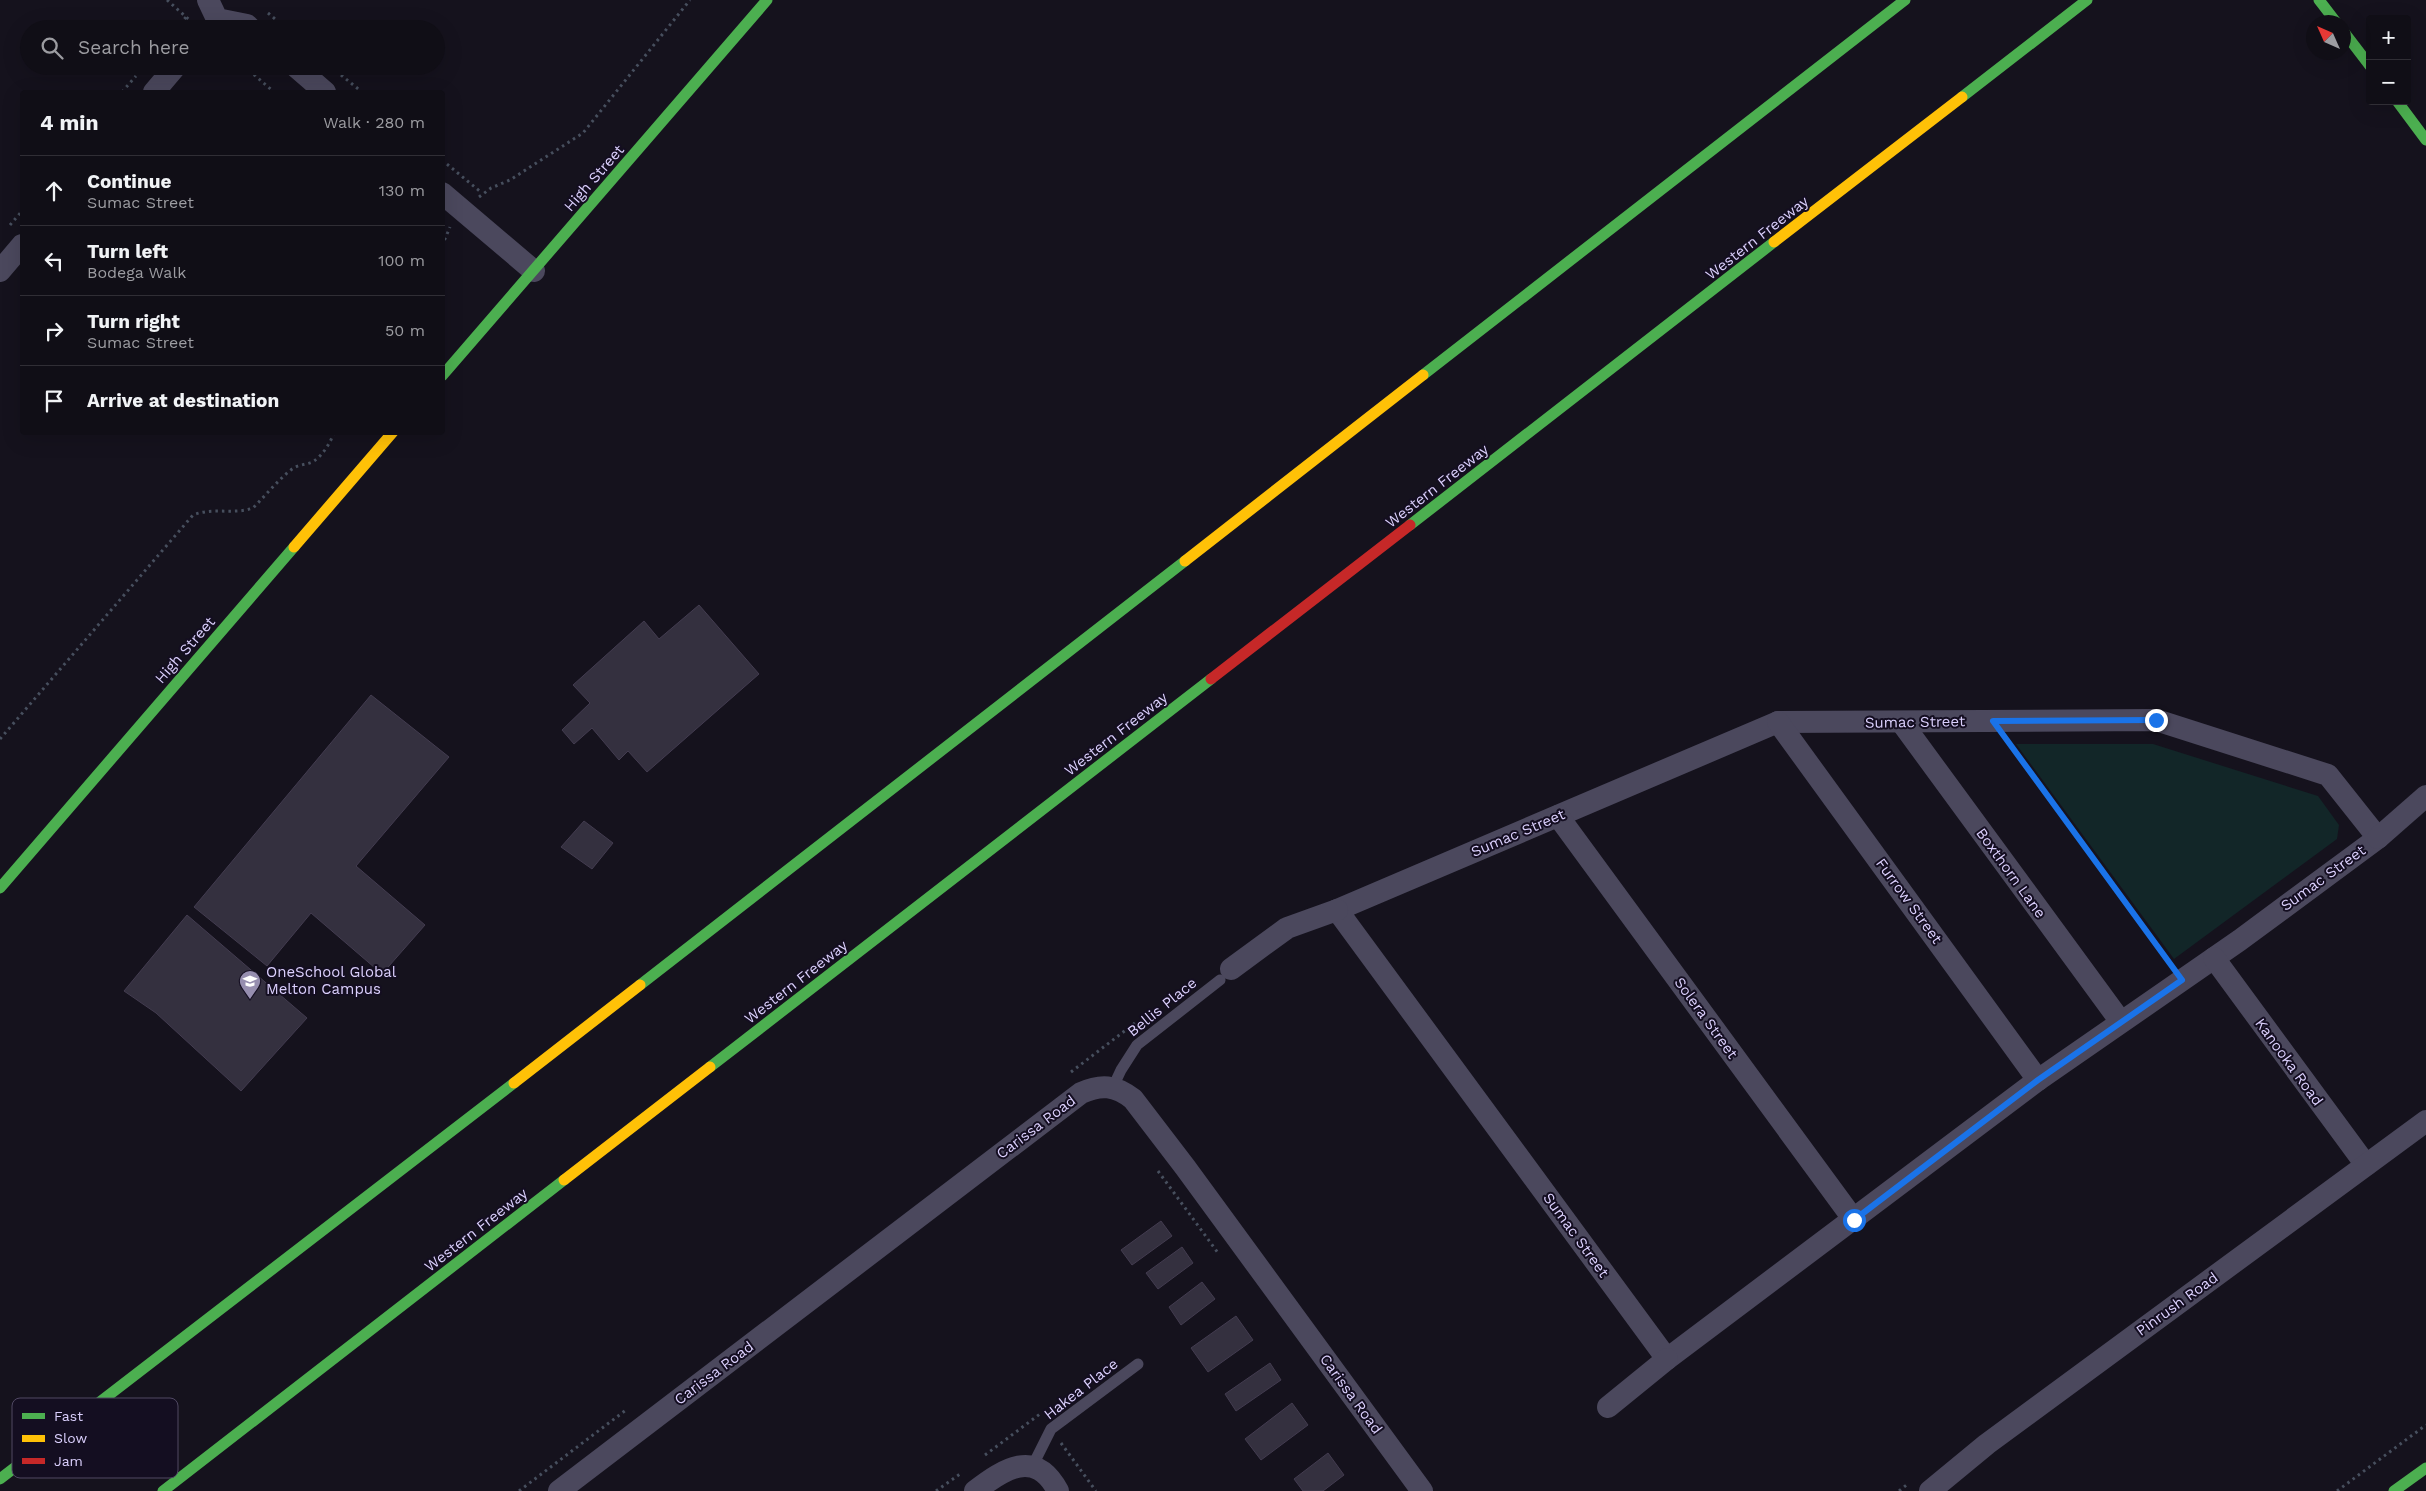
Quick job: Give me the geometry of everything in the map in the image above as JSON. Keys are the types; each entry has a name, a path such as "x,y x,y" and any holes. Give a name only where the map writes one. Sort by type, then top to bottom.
{"main road":[{"name":"High Street","path":"445,373 767,0"},
{"path":"106,1398 394,1177 1905,0"},
{"name":"Western Freeway","path":"163,1491 2087,0"},
{"path":"2319,0 2331,15"},
{"path":"2351,41 2366,61"},
{"path":"2400,105 2426,140"},
{"name":"High Street","path":"0,888 390,435"},
{"path":"2394,1491 2426,1468"},
{"path":"0,1479 12,1470"}],"street":[{"path":"156,90 168,75"},
{"path":"305,75 323,90"},
{"path":"445,196 534,271"},
{"path":"0,271 20,247"},
{"name":"Sumac Street","path":"1608,1407 1667,1359 2038,1080 2214,958 2378,838 2328,774 2156,720 1902,723 1778,722 1337,910 1667,1359"},
{"name":"Furrow Street","path":"1778,722 2038,1080"},
{"name":"Boxthorn Lane","path":"1902,723 2121,1022"},
{"path":"2378,838 2426,796"},
{"name":"Solera Street","path":"1558,816 1854,1220"},
{"path":"1225,975 1287,928 1337,910"},
{"name":"Kanooka Road","path":"2214,958 2366,1165"},
{"name":"Carissa Road","path":"559,1491 1081,1093 1094,1087 1113,1087 1123,1091 1132,1099 1185,1167 1422,1491"},
{"name":"Pinrush Road","path":"1930,1491 1995,1438 2426,1121"},
{"path":"975,1491 1009,1468 1022,1465 1032,1467 1048,1475 1058,1491"}],"lane":[{"name":"Bellis Place","path":"1113,1087 1120,1070 1137,1044 1225,975"},
{"name":"Hakea Place","path":"1032,1467 1051,1429 1138,1364"}],"path":[{"path":"167,0 186,17 208,19"},
{"path":"445,236 447,229 482,193 510,180 582,133 690,0"},
{"path":"124,90 137,75"},
{"path":"254,75 272,90"},
{"path":"341,75 360,90"},
{"path":"445,162 482,193"},
{"path":"0,739 193,515 206,510 246,510 253,508 290,471 298,465 313,462 330,442 333,435"},
{"path":"1993,721 2182,980"},
{"path":"1155,1167 1219,1255"},
{"path":"984,1456 1048,1409"},
{"path":"1040,1414 1096,1491"},
{"path":"2336,1491 2426,1426"},
{"path":"936,1491 968,1468"}],"green space":[{"path":"2016,744 2153,744 2318,796 2339,825 2337,839 2174,959"}],"building":[{"path":"699,605 759,674 647,772 628,751 619,760 592,728 574,744 562,730 590,703 573,685 644,621 659,639"},
{"path":"371,695 449,757 356,866 425,925 382,974 311,913 267,966 194,907"},
{"path":"584,821 613,843 592,869 561,847"},
{"path":"187,915 307,1018 241,1091 156,1013 124,991"},
{"path":"1161,1221 1172,1236 1132,1265 1121,1250"},
{"path":"1182,1247 1193,1263 1158,1289 1146,1273"},
{"path":"1202,1282 1215,1299 1181,1325 1169,1307"},
{"path":"1236,1316 1253,1340 1208,1372 1191,1348"},
{"path":"1270,1363 1281,1380 1236,1411 1225,1394"},
{"path":"1292,1403 1308,1425 1261,1460 1245,1439"},
{"path":"1328,1453 1344,1475 1323,1491 1303,1491 1294,1479"}],"traffic: fast":[{"path":"445,373 767,0"},
{"path":"1423,375 1905,0"},
{"path":"1962,97 2087,0"},
{"path":"2319,0 2331,15"},
{"path":"2351,41 2366,61"},
{"path":"2400,105 2426,140"},
{"path":"1410,525 1774,242"},
{"path":"0,888 294,547"},
{"path":"640,985 1185,561"},
{"path":"710,1067 1211,679"},
{"path":"105,1398 514,1083"},
{"path":"163,1491 564,1180"},
{"path":"2394,1491 2426,1468"},
{"path":"0,1479 12,1470"}],"traffic: slow":[{"path":"1774,242 1962,97"},
{"path":"1185,561 1423,375"},
{"path":"294,547 390,435"},
{"path":"514,1083 640,985"},
{"path":"564,1180 710,1067"}],"traffic: jam":[{"path":"1211,679 1410,525"}],"place":[{"name":"OneSchool Global Melton Campus","path":"250,1000"}],"route":[{"path":"1854,1220 2038,1080 2182,980 1993,721 2156,720"}]}
